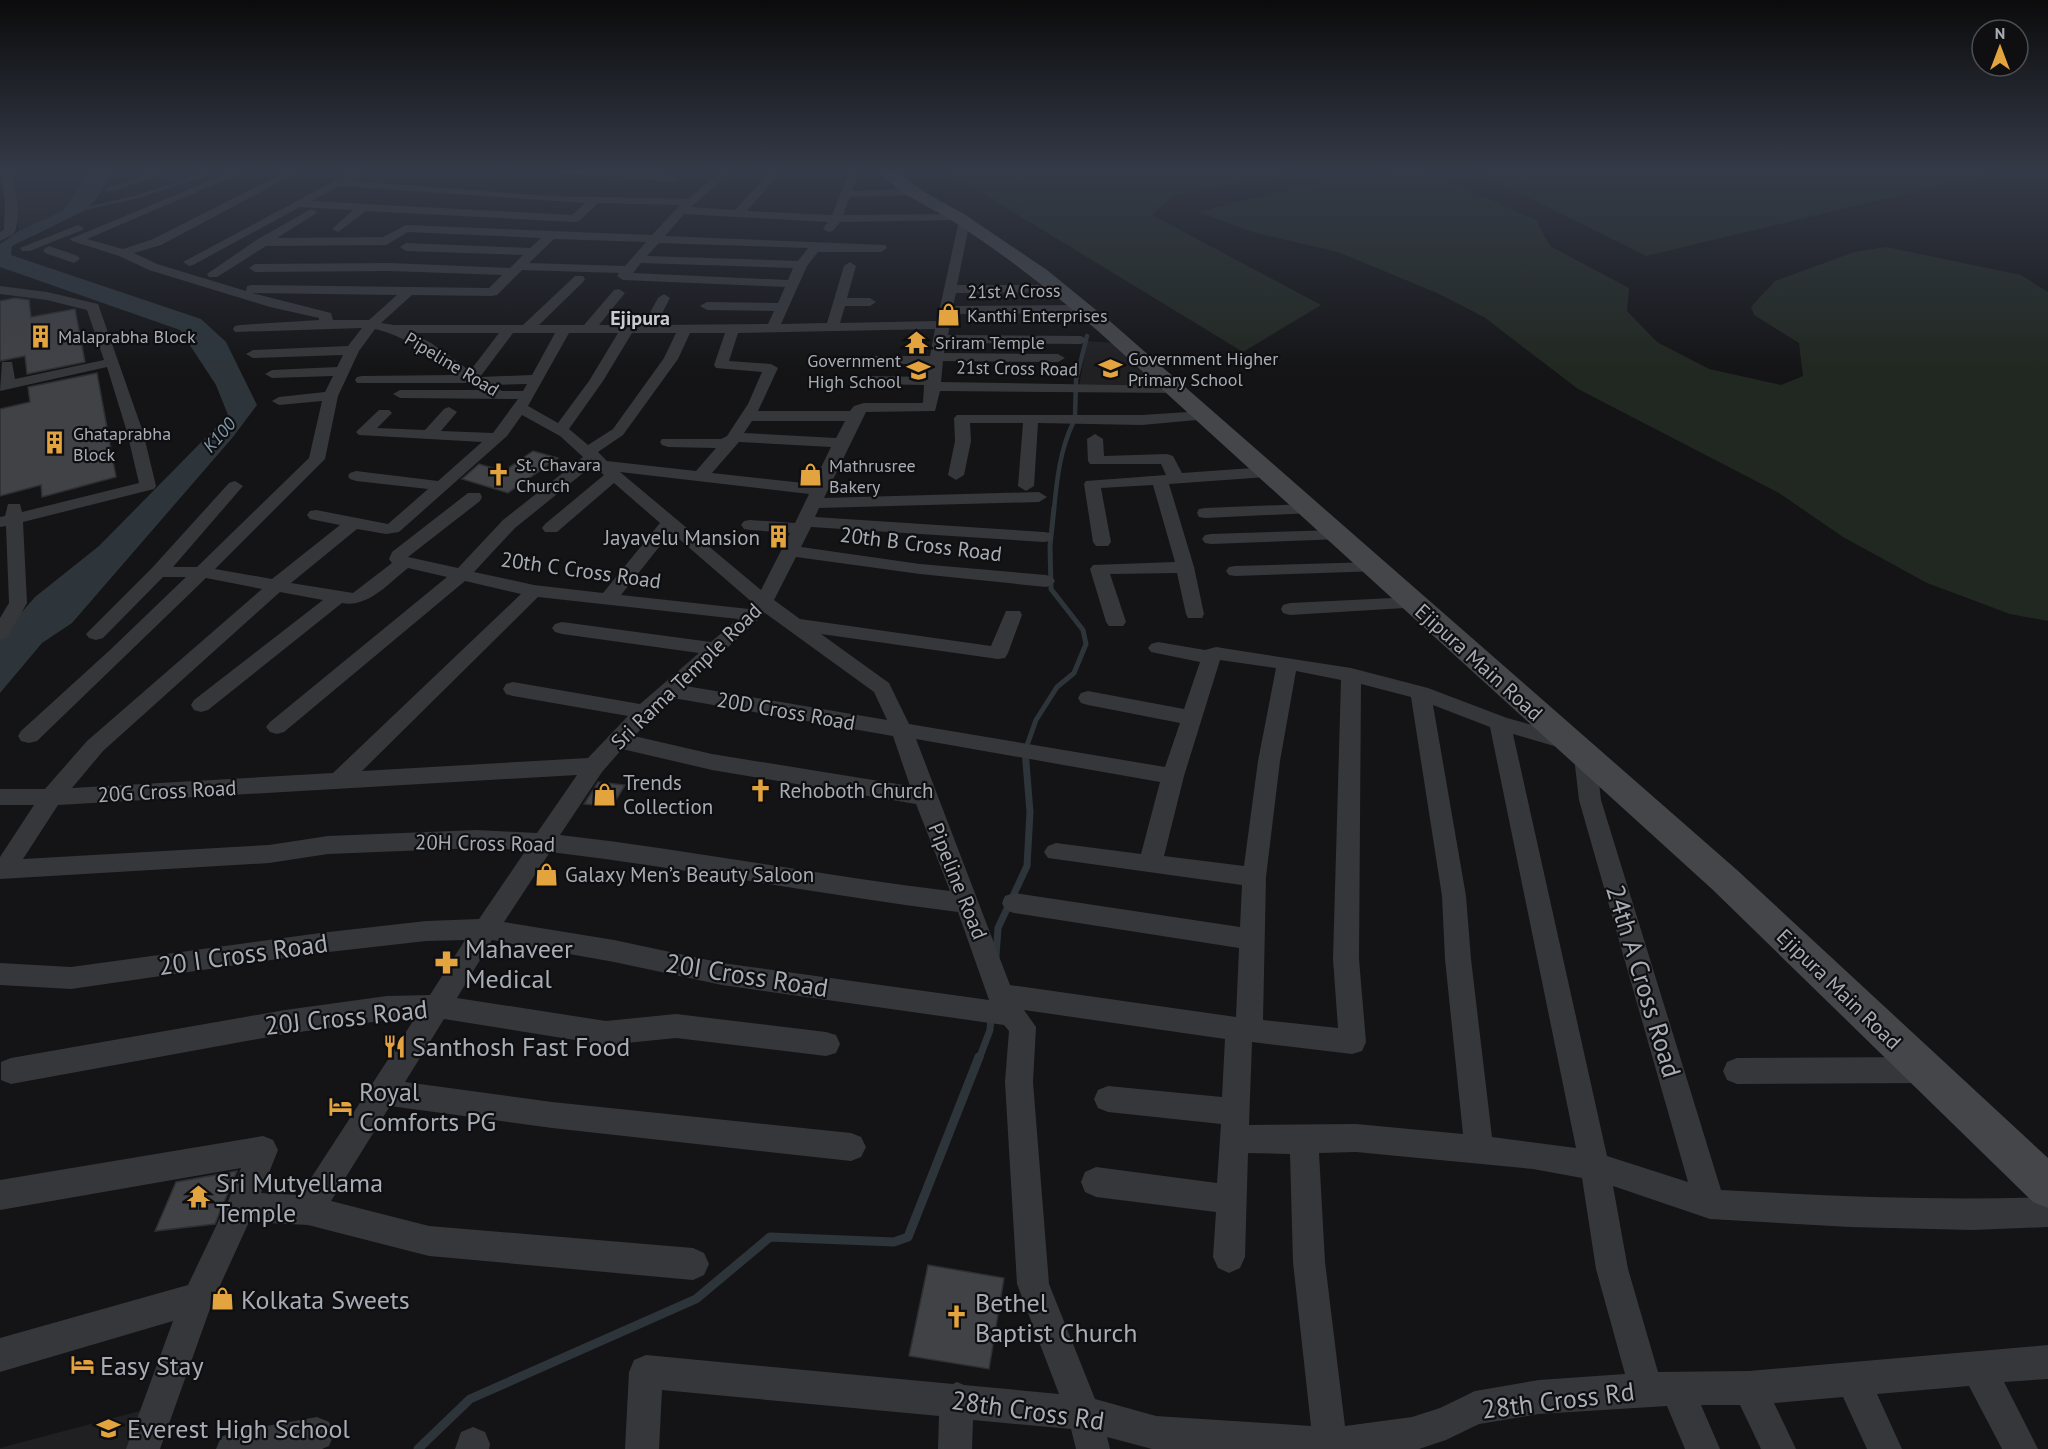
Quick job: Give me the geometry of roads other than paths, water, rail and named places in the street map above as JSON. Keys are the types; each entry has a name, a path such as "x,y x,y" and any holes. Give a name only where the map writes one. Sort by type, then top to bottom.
{"street":[{"path":"26,248 48,238"},
{"path":"65,238 46,251 74,259"},
{"name":"Pipeline Road","path":"89,238 153,267 275,304 331,313 371,325 392,328 426,346 473,380 499,395 524,402 600,462 669,523 759,609 797,624 882,688 892,705 924,797 1004,1004 1023,1027 1019,1082 1033,1284 1084,1413 1093,1449"},
{"path":"123,253 166,238"},
{"path":"189,262 235,238"},
{"path":"213,274 269,238"},
{"path":"262,242 386,241 391,238"},
{"path":"229,289 492,292 548,238"},
{"path":"620,238 881,248"},
{"path":"773,328 801,265 823,238"},
{"path":"954,238 952,282 932,383 931,416 1142,420 1203,416"},
{"name":"Ejipura Main Road","path":"984,238 1083,309 1093,334 1174,390 1576,750 1725,880 2048,1187"},
{"path":"657,239 624,277 791,284"},
{"path":"406,247 536,249 801,265"},
{"path":"642,255 688,251"},
{"path":"832,328 850,266"},
{"path":"255,268 628,270"},
{"path":"952,282 975,276"},
{"path":"528,328 579,279"},
{"path":"952,282 1039,279"},
{"path":"240,329 331,313 355,289"},
{"path":"0,290 47,296 93,307 135,432 148,486 9,516 18,603 0,633"},
{"path":"29,736 317,459 331,396 352,350 371,325 410,290"},
{"path":"589,328 619,293"},
{"path":"648,328 664,298"},
{"path":"840,302 870,302"},
{"path":"707,306 782,308"},
{"name":"21st A Cross","path":"940,338 1083,309"},
{"path":"392,328 832,328 940,338 1058,358"},
{"path":"473,380 510,328"},
{"path":"316,515 386,529 393,528 496,438 524,402 565,328"},
{"path":"551,528 671,359 686,328"},
{"path":"1004,328 1093,334"},
{"path":"560,430 590,394 610,363 627,329"},
{"path":"699,477 748,416 771,368 721,365 733,329"},
{"path":"859,411 874,355 940,338 1093,334"},
{"path":"253,354 352,350"},
{"path":"7,365 4,386 112,362"},
{"path":"272,374 342,371"},
{"path":"362,380 535,379"},
{"name":"21st Cross Road","path":"868,380 1174,390"},
{"path":"384,394 499,395"},
{"path":"279,401 331,396"},
{"path":"748,416 930,408"},
{"name":"Sri Rama Temple Road","path":"308,1210 542,842 594,766 644,712 759,609 810,511 840,443 859,411"},
{"path":"429,435 449,412"},
{"path":"384,413 364,432 496,438"},
{"path":"956,475 963,441 962,418"},
{"path":"750,525 810,511 1033,492 1031,419"},
{"path":"1095,439 1096,461 1167,459 1168,479 1195,614"},
{"path":"668,442 731,440 840,443"},
{"path":"277,727 462,574 509,524 600,462 699,477 810,511 1044,537"},
{"path":"1102,542 1092,484 1267,472"},
{"path":"356,476 442,486"},
{"path":"96,634 158,572 235,486"},
{"path":"407,562 398,559 398,556 474,497"},
{"path":"1205,513 1306,508"},
{"name":"20G Cross Road","path":"51,797 95,746 278,584 354,523"},
{"path":"608,599 669,523"},
{"path":"1211,539 1336,535"},
{"name":"20th B Cross Road","path":"790,550 920,569 1046,581"},
{"path":"158,572 201,573 278,584 350,599 359,597 407,562"},
{"name":"20th C Cross Road","path":"407,562 534,591 608,599 759,609"},
{"path":"1116,622 1099,569 1185,567"},
{"path":"1235,571 1373,567"},
{"path":"338,781 534,591"},
{"path":"201,705 339,596"},
{"path":"1290,609 1414,603"},
{"path":"797,624 998,652 1013,615"},
{"path":"562,628 715,650"},
{"path":"1158,648 1211,658"},
{"path":"1150,864 1173,776 1212,655 1221,653 1287,663 1351,675 1421,693 1576,750"},
{"path":"1229,1257 1230,1199 1254,877 1269,761 1287,663"},
{"name":"20I Cross Road","path":"486,929 614,951 722,974 1352,1042 1346,959 1351,675"},
{"path":"513,689 644,712"},
{"name":"20D Cross Road","path":"669,690 1173,776"},
{"path":"1421,693 1454,896 1458,959 1479,1150"},
{"path":"1088,698 1192,718"},
{"path":"1500,723 1595,1167 1612,1269 1661,1389 1703,1449"},
{"path":"616,740 712,762 924,797"},
{"name":"24th A Cross Road","path":"1576,750 1710,1204"},
{"name":"20G Cross Road","path":"51,797 594,766"},
{"path":"0,797 51,797"},
{"path":"2,870 51,797"},
{"name":"20H Cross Road","path":"2,870 146,863 269,854 328,845 432,839 542,842 618,851 861,890 966,903"},
{"path":"1056,852 1254,877"},
{"path":"1014,903 1251,939"},
{"name":"20 I Cross Road","path":"0,974 71,978 320,943 426,931 486,929"},
{"name":"20J Cross Road","path":"11,1071 285,1022 387,1008 437,1006 606,1033 675,1026 826,1044"},
{"path":"1737,1071 1924,1070"},
{"path":"383,1092 552,1115 851,1146"},
{"path":"1108,1099 1304,1140 1356,1138 1533,1155 1595,1167 1636,1178 1710,1204 1850,1212 1972,1215 2048,1212"},
{"path":"1304,1140 1309,1262 1330,1445"},
{"path":"0,1196 263,1150 241,1207 198,1298 143,1449"},
{"path":"1096,1182 1230,1199"},
{"path":"241,1207 308,1210 429,1241 693,1264"},
{"path":"0,1355 198,1298"},
{"name":"28th Cross Rd","path":"642,1449 646,1372 957,1399 1084,1413 1156,1433 1330,1445 1412,1434 1446,1422 1475,1408 1539,1397 1661,1389 1749,1388 1852,1378 1978,1370 2048,1362"},
{"path":"1978,1370 2021,1449"},
{"path":"1852,1378 1885,1449"},
{"path":"1749,1388 1779,1449"},
{"path":"955,1449 957,1399"},
{"path":"233,1449 317,1434"}],"water":[{"name":"K100","path":"9,238 29,238 12,246 11,255 201,319 226,342 257,405 233,437 72,623 42,643 0,693 0,637 35,597 99,546 228,415 216,385 180,330 0,267 0,244"}],"waterway":[{"path":"1075,417 1076,380 1087,336"},
{"path":"1054,509 1062,454 1073,423"},
{"path":"1025,751 1036,720 1057,687 1074,673 1086,644 1083,630 1051,589 1050,546 1054,508"},
{"path":"996,956 998,928 1027,866 1030,812 1025,751"},
{"path":"979,1059 990,1030 991,1017"},
{"path":"418,1449 470,1399 696,1299 770,1237 894,1242 908,1237 979,1057"}],"place":[{"name":"Kanthi Enterprises","path":"949,315"},
{"name":"Malaprabha Block","path":"40,336"},
{"name":"Sriram Temple","path":"917,342"},
{"name":"Government Higher Primary School","path":"1110,368"},
{"name":"Government High School","path":"919,370"},
{"name":"Ghataprabha Block","path":"55,443"},
{"name":"St. Chavara Church","path":"498,474"},
{"name":"Mathrusree Bakery","path":"811,475"},
{"name":"Jayavelu Mansion","path":"778,537"},
{"name":"Rehoboth Church","path":"761,790"},
{"name":"Trends Collection","path":"605,794"},
{"name":"Galaxy Men’s Beauty Saloon","path":"547,874"},
{"name":"Mahaveer Medical","path":"447,963"},
{"name":"Santhosh Fast Food","path":"394,1046"},
{"name":"Royal Comforts PG","path":"341,1106"},
{"name":"Sri Mutyellama Temple","path":"198,1197"},
{"name":"Kolkata Sweets","path":"223,1299"},
{"name":"Bethel Baptist Church","path":"957,1317"},
{"name":"Easy Stay","path":"82,1365"},
{"name":"Everest High School","path":"109,1428"}],"district":[{"name":"Ejipura","path":"640,318"}]}
